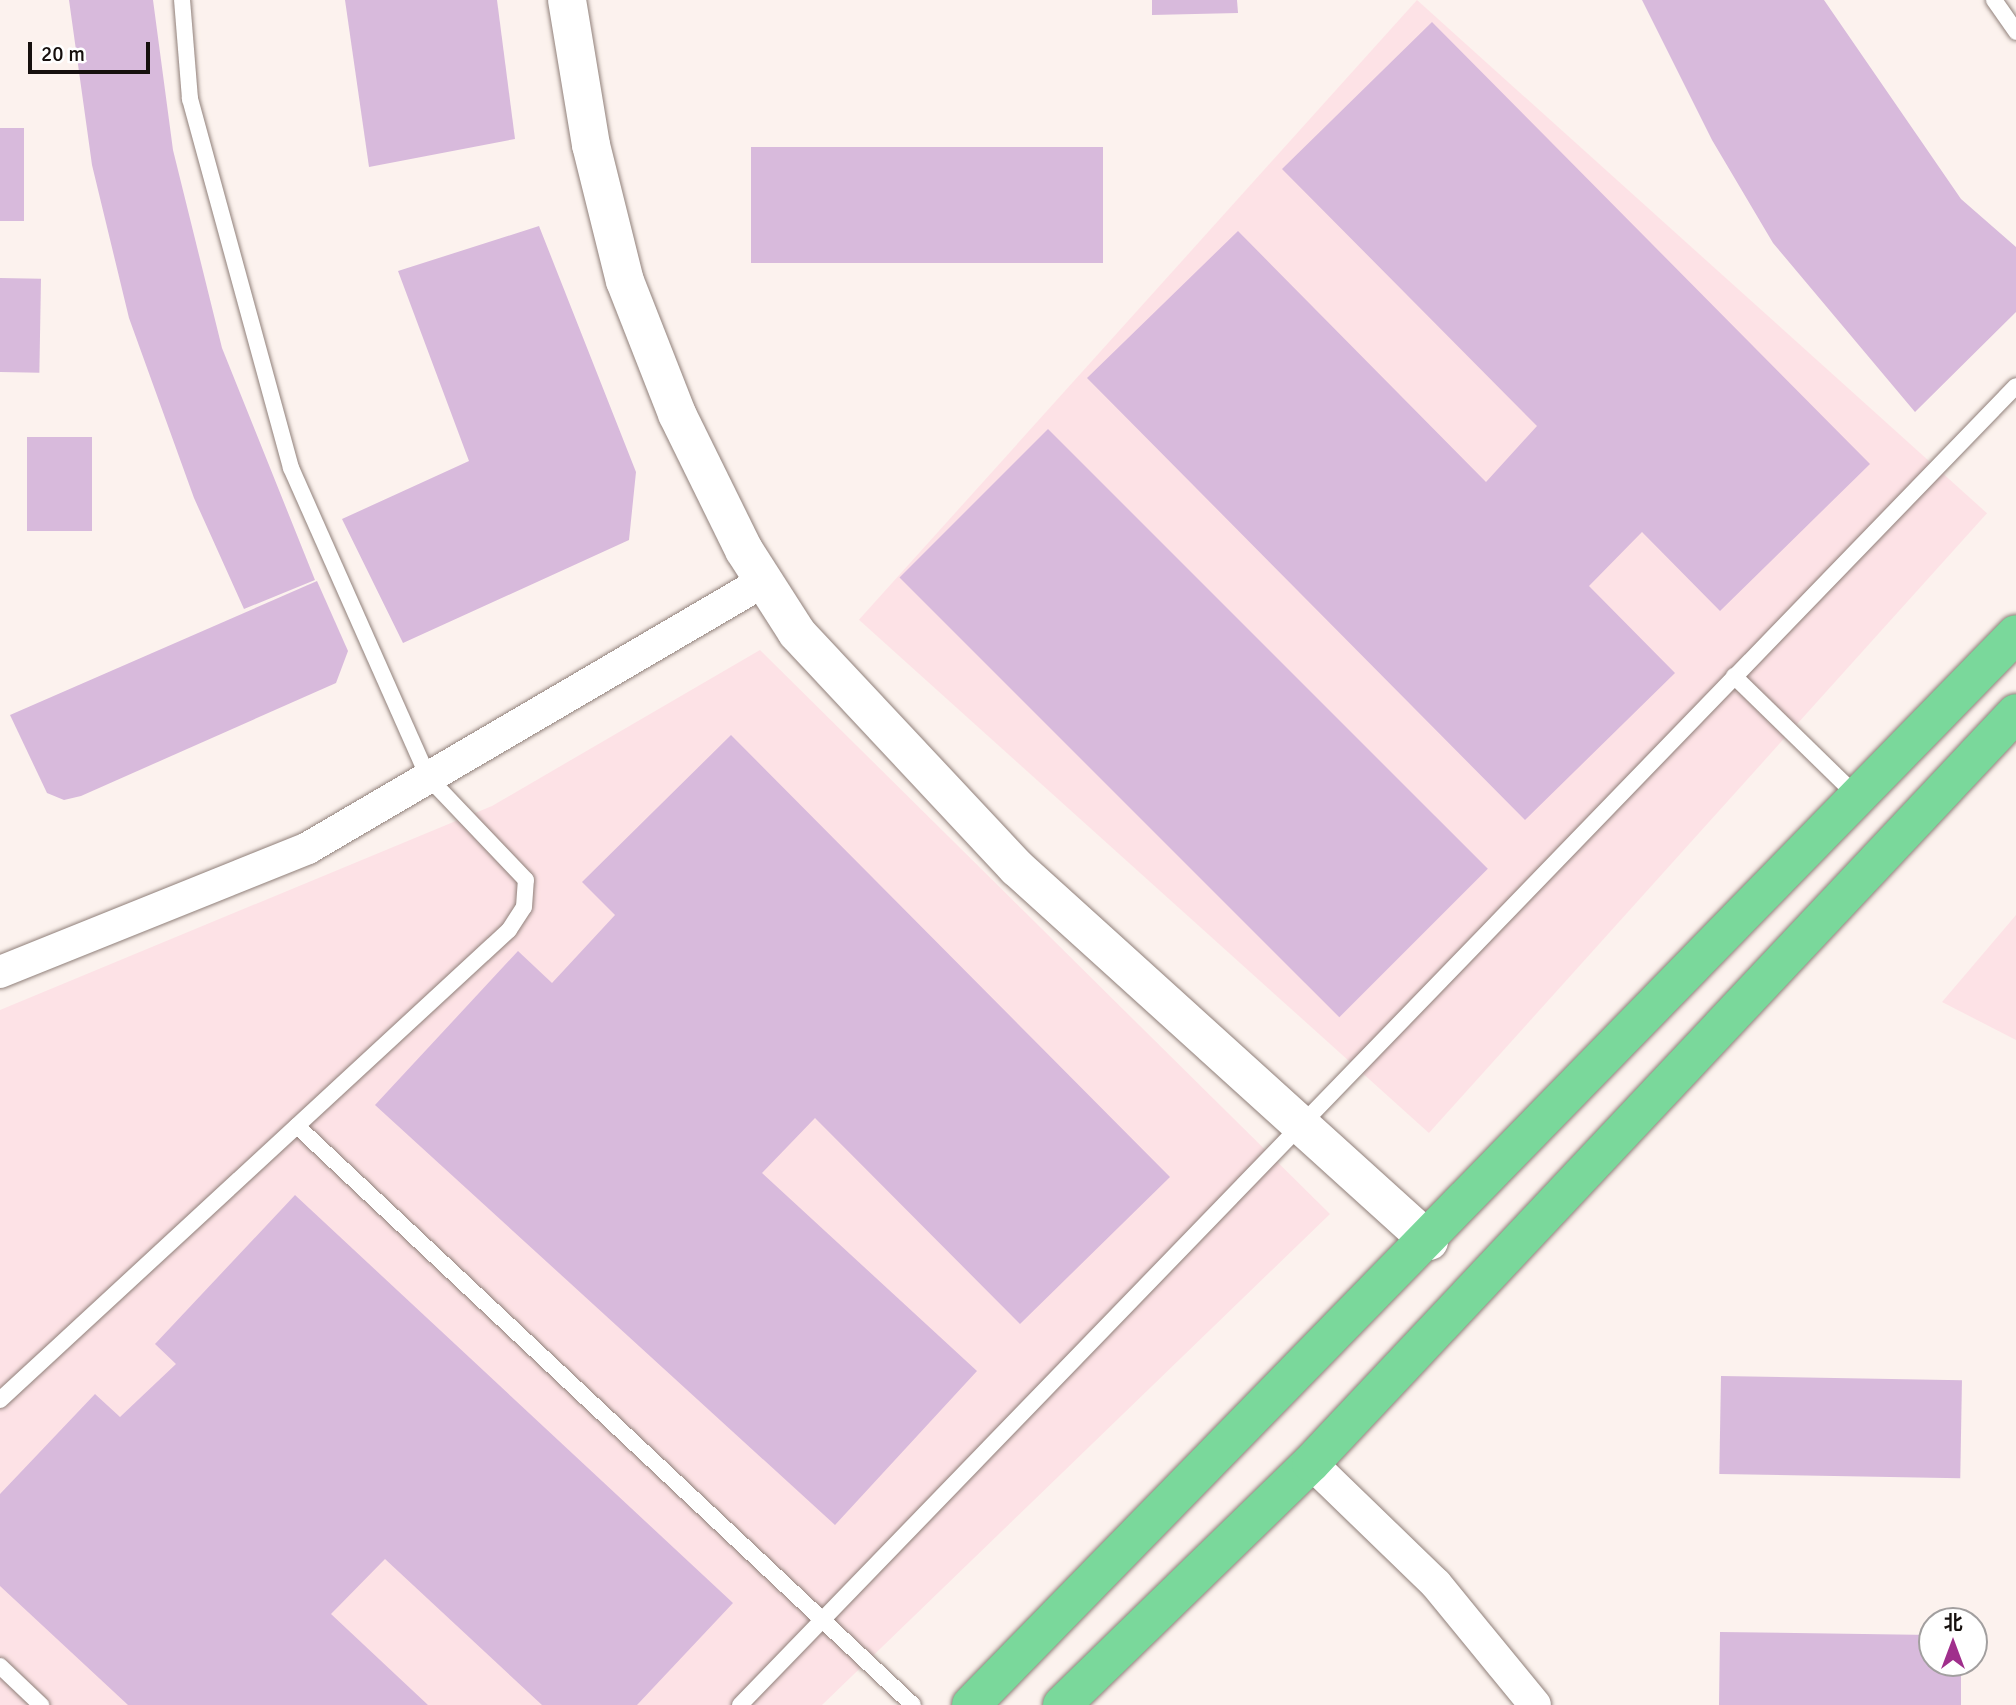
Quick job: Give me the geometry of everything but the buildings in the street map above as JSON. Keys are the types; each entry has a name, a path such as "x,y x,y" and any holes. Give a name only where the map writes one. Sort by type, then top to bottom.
{"highway":[{"path":"971,1705 1429,1241 2016,634"},
{"path":"1062,1705 1311,1463 2016,713"}],"street":[{"path":"567,0 591,145 625,281 677,414 764,581 797,633 1017,868 1298,1127 1429,1241"},
{"path":"0,972 308,848 764,581"},
{"path":"1311,1463 1436,1584 1535,1705"}],"lane":[{"path":"0,1400 509,930 524,907 526,880 428,777 291,468 190,99 182,0"},
{"path":"1994,0 2016,32"},
{"path":"740,1705 2016,386"},
{"path":"1734,676 1858,797"},
{"path":"297,1126 913,1705"},
{"path":"0,1666 41,1705"}],"shaded area":[{"path":"1417,0 1987,513 1429,1133 859,620"},
{"path":"760,650 1330,1214 822,1705 0,1705 0,1010 492,806"},
{"path":"2016,915 2016,1040 1942,1002"}]}
